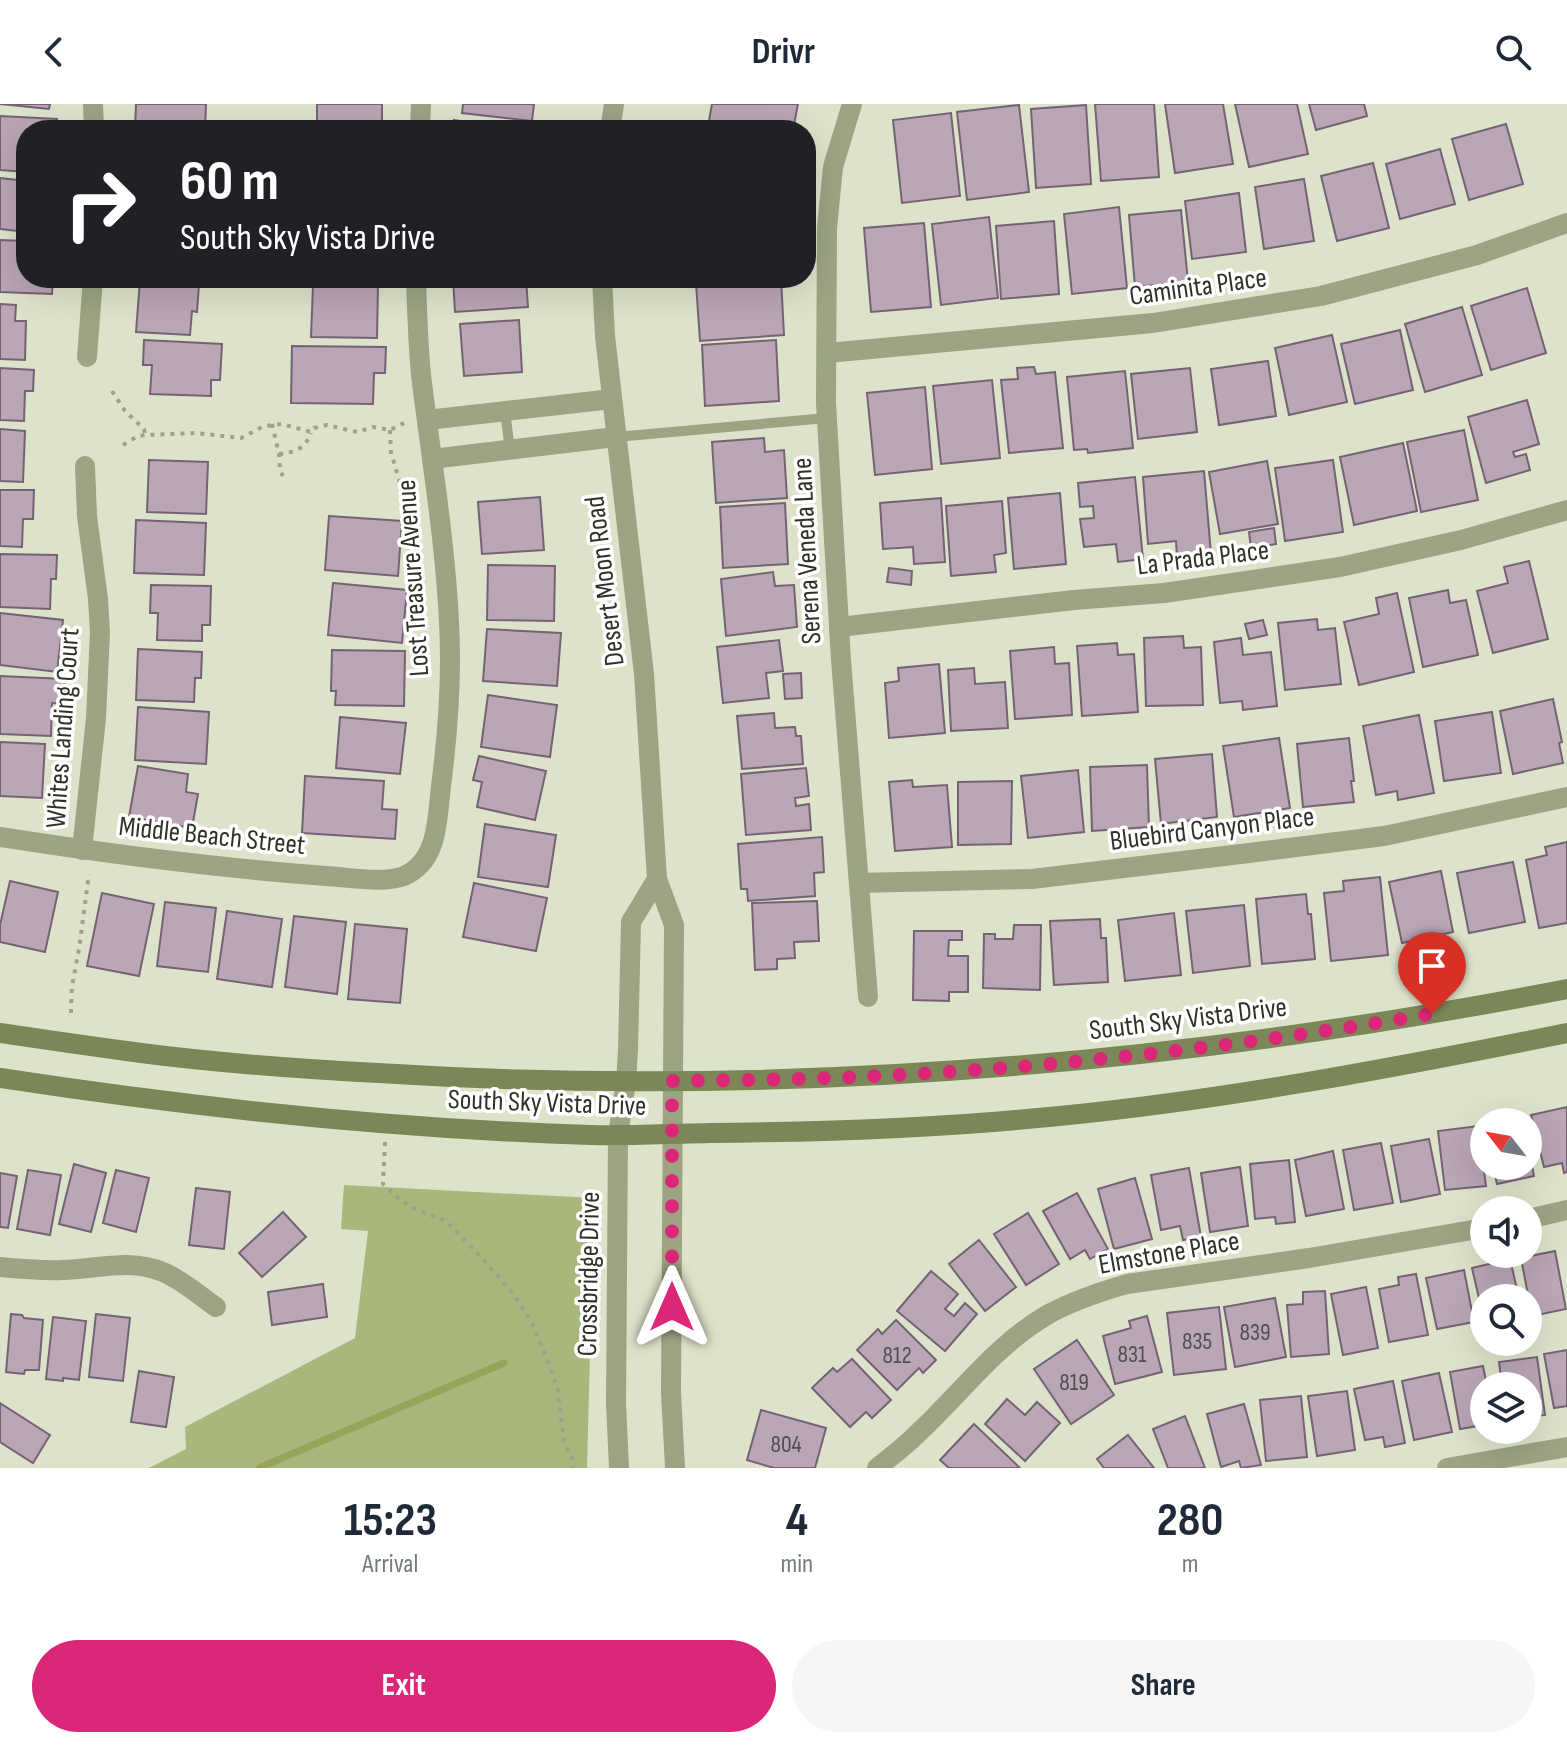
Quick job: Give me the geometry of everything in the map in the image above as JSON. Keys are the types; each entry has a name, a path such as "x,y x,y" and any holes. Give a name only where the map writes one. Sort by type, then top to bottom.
{"main road":[{"name":"South Sky Vista Drive","path":"0,1033 143,1054 439,1077 626,1082 869,1076 964,1071 1121,1056 1372,1024 1567,989"},
{"name":"South Sky Vista Drive","path":"0,1078 183,1104 477,1130 618,1135 821,1132 1026,1120 1118,1110 1325,1080 1567,1033"}],"street":[{"name":"Serena Veneda Lane","path":"852,104 833,167 827,228 827,418 839,627 868,997"},
{"name":"Caminita Place","path":"827,353 1153,323 1321,296 1477,255 1567,223"},
{"path":"87,357 92,288"},
{"name":"Lost Treasure Avenue","path":"416,288 418,339 442,527 450,623 444,765 434,840 417,869"},
{"name":"Desert Moon Road","path":"603,288 605,336 644,674 657,879 674,925 672,1081"},
{"path":"427,420 612,399"},
{"path":"432,459 616,437"},
{"name":"Whites Landing Court","path":"82,850 96,718 100,632 87,516 85,466"},
{"name":"La Prada Place","path":"839,627 1074,600 1164,593 1340,567 1461,540 1567,510"},
{"name":"Bluebird Canyon Place","path":"859,883 1032,879 1241,854 1384,836 1567,797"},
{"name":"Middle Beach Street","path":"0,837 189,863 383,879 401,877 417,869"},
{"path":"626,1082 631,922 657,879"},
{"path":"672,1081 671,1392 675,1468"},
{"name":"Crossbridge Drive","path":"619,1468 616,1404 618,1135 626,1082"},
{"path":"1542,1216 1567,1210"},
{"name":"Elmstone Place","path":"877,1468 916,1436 1015,1337 1047,1315 1099,1292 1156,1279 1309,1258 1470,1230"},
{"path":"0,1267 48,1270 117,1264 149,1267 176,1279 216,1307"},
{"path":"1447,1468 1567,1447"}],"lane":[{"path":"505,411 510,450"},
{"path":"616,437 827,418"}],"path":[{"path":"112,391 125,411 144,429 145,435"},
{"path":"279,454 303,447 314,428 327,425 351,432 373,427 390,430 406,422"},
{"path":"272,424 283,476"},
{"path":"123,445 145,435 196,433 241,438 272,424 311,432"},
{"path":"390,430 391,452 401,487 416,496"},
{"path":"71,1013 72,986 89,874"},
{"path":"387,1124 383,1184 413,1208 446,1221 515,1296 533,1325 558,1391 564,1442 573,1468"}],"green space":[{"path":"344,1185 594,1198 587,1468 149,1468 186,1449 185,1427 355,1338 368,1231 341,1229"}],"building":[{"path":"0,104 50,104 49,109"},
{"path":"136,104 206,104 205,120 135,120"},
{"path":"317,104 382,104 382,120 317,120"},
{"path":"463,104 534,104 532,120 462,113"},
{"path":"712,104 798,104 795,120 709,120"},
{"path":"1095,104 1154,104 1159,177 1101,181"},
{"path":"1165,104 1223,104 1233,164 1175,173"},
{"path":"1235,104 1297,104 1308,154 1249,167"},
{"path":"1309,104 1364,104 1367,116 1316,130"},
{"path":"1019,105 1029,192 967,200 957,112"},
{"path":"1086,105 1091,184 1036,188 1031,109"},
{"path":"951,113 960,196 902,203 893,120"},
{"path":"0,116 57,119 16,120 16,171 0,170"},
{"path":"1506,124 1523,184 1469,200 1452,139"},
{"path":"1440,149 1455,204 1400,219 1386,164"},
{"path":"1373,163 1389,228 1337,241 1321,176"},
{"path":"0,178 16,180 16,231 0,229"},
{"path":"1304,179 1314,241 1264,249 1255,187"},
{"path":"1239,193 1246,252 1192,259 1185,201"},
{"path":"1119,207 1127,288 1072,294 1064,214"},
{"path":"1181,210 1188,282 1135,287 1129,215"},
{"path":"989,217 998,298 941,305 932,224"},
{"path":"1054,221 1059,294 1001,299 996,226"},
{"path":"924,223 931,307 871,312 864,228"},
{"path":"0,240 16,241 16,288 52,288 52,294 0,292"},
{"path":"139,288 199,288 197,312 192,311 190,335 136,332"},
{"path":"313,288 378,288 377,338 311,337"},
{"path":"454,288 527,288 528,307 455,312"},
{"path":"696,288 782,288 784,335 700,341"},
{"path":"1527,288 1546,353 1491,370 1471,306"},
{"path":"0,304 16,305 15,321 26,321 25,360 0,359"},
{"path":"1462,307 1482,375 1425,392 1405,324"},
{"path":"519,320 522,372 464,376 460,324"},
{"path":"1400,330 1413,390 1355,404 1341,344"},
{"path":"1332,335 1347,402 1289,415 1275,348"},
{"path":"144,340 222,344 220,380 211,380 211,396 150,394 152,365 143,365"},
{"path":"776,340 779,401 705,406 702,345"},
{"path":"292,346 386,347 385,373 374,373 373,404 291,403"},
{"path":"1268,361 1276,416 1219,425 1211,369"},
{"path":"1034,367 1036,374 1055,372 1063,448 1009,453 1001,380 1018,379 1017,368"},
{"path":"0,368 34,370 33,391 25,391 24,421 0,420"},
{"path":"1190,368 1197,432 1138,439 1131,374"},
{"path":"1125,371 1133,448 1088,453 1087,449 1074,450 1067,377"},
{"path":"992,380 1000,458 941,464 933,386"},
{"path":"925,387 932,469 875,475 867,393"},
{"path":"1527,400 1539,444 1513,452 1515,457 1526,454 1530,470 1486,483 1468,417"},
{"path":"0,429 25,431 23,482 0,481"},
{"path":"1464,430 1478,500 1421,512 1407,442"},
{"path":"764,438 765,452 784,450 787,498 716,503 712,442"},
{"path":"1403,443 1417,511 1354,525 1340,457"},
{"path":"149,460 208,462 206,514 147,512"},
{"path":"1333,460 1343,532 1285,541 1275,468"},
{"path":"1267,461 1278,524 1220,534 1209,472"},
{"path":"1204,471 1211,554 1177,557 1176,541 1148,544 1143,477"},
{"path":"1135,477 1143,559 1118,562 1116,544 1084,547 1080,519 1094,518 1093,506 1080,507 1078,483"},
{"path":"0,490 34,490 33,519 23,519 22,547 0,546"},
{"path":"1060,493 1066,564 1014,569 1008,498"},
{"path":"540,497 544,550 482,554 478,502"},
{"path":"941,498 945,562 914,564 913,547 883,549 880,503"},
{"path":"1002,501 1006,553 994,555 996,572 951,576 946,506"},
{"path":"785,503 788,564 723,568 720,507"},
{"path":"329,516 402,521 398,576 325,570"},
{"path":"136,520 206,523 204,575 134,573"},
{"path":"1274,528 1276,544 1251,548 1249,532"},
{"path":"0,554 57,555 56,579 51,579 50,609 0,607"},
{"path":"1529,561 1548,639 1493,653 1477,591 1508,583 1504,567"},
{"path":"488,565 555,566 554,621 487,620"},
{"path":"889,568 912,571 911,585 887,582"},
{"path":"773,572 775,586 794,585 797,627 726,636 721,579"},
{"path":"333,583 407,590 402,643 328,635"},
{"path":"151,585 211,586 210,625 202,625 202,641 157,640 158,613 150,613"},
{"path":"1448,590 1450,603 1466,600 1478,655 1423,667 1409,598"},
{"path":"1397,593 1414,672 1359,685 1344,622 1379,614 1376,598"},
{"path":"0,613 63,620 57,672 0,665"},
{"path":"1317,619 1318,630 1335,628 1341,684 1285,690 1278,623"},
{"path":"1263,620 1267,635 1249,639 1245,624"},
{"path":"487,629 561,633 557,686 483,681"},
{"path":"1183,636 1184,648 1201,647 1203,705 1146,706 1144,638"},
{"path":"1241,638 1243,655 1271,652 1277,706 1243,710 1242,701 1220,703 1214,642"},
{"path":"779,640 783,671 766,673 769,698 723,703 717,647"},
{"path":"1117,643 1118,655 1134,654 1138,712 1082,716 1077,646"},
{"path":"1054,647 1055,664 1069,663 1072,715 1015,719 1010,651"},
{"path":"138,649 202,652 201,678 195,678 194,702 136,700"},
{"path":"332,650 405,651 404,706 335,705 336,691 331,691"},
{"path":"939,664 945,733 889,738 885,683 899,681 898,668"},
{"path":"974,668 975,684 1005,682 1008,728 951,731 948,670"},
{"path":"801,673 802,698 785,699 783,674"},
{"path":"0,676 65,679 64,704 52,703 51,736 0,734"},
{"path":"488,695 557,705 550,757 481,747"},
{"path":"1553,699 1563,763 1513,774 1500,711"},
{"path":"138,707 209,712 206,764 135,760"},
{"path":"1492,712 1501,773 1444,781 1435,721"},
{"path":"774,713 775,728 795,727 796,736 801,736 803,764 742,769 737,716"},
{"path":"1419,715 1434,793 1398,800 1397,791 1376,795 1363,726"},
{"path":"340,717 406,723 400,774 336,768"},
{"path":"1279,738 1290,808 1234,817 1223,746"},
{"path":"1349,738 1354,802 1303,807 1297,744"},
{"path":"0,742 45,744 42,798 0,796"},
{"path":"1212,754 1217,817 1161,824 1155,759"},
{"path":"479,756 546,771 535,820 477,807 482,782 473,780"},
{"path":"1147,765 1149,827 1092,831 1090,767"},
{"path":"138,766 188,774 186,792 198,794 192,828 129,817"},
{"path":"806,768 809,796 795,798 796,806 809,804 811,830 746,835 741,774"},
{"path":"1078,770 1084,832 1028,838 1021,776"},
{"path":"305,776 384,781 382,809 397,810 395,839 302,833"},
{"path":"912,780 913,787 947,785 952,847 895,851 889,782"},
{"path":"1012,781 1011,844 958,845 958,782"},
{"path":"485,824 556,835 548,887 478,877"},
{"path":"822,837 824,872 814,873 815,896 748,901 747,889 741,889 738,844"},
{"path":"1567,842 1567,923 1539,928 1526,860 1547,855 1545,847"},
{"path":"1513,862 1525,922 1469,933 1457,873"},
{"path":"1441,871 1453,932 1402,943 1389,882"},
{"path":"1380,877 1388,955 1331,961 1324,893 1344,891 1343,881"},
{"path":"10,881 58,892 45,952 0,942 0,925"},
{"path":"474,883 547,898 536,951 463,937"},
{"path":"102,893 154,904 139,976 87,966"},
{"path":"1306,894 1315,959 1262,964 1256,899"},
{"path":"817,901 819,941 794,942 795,958 777,959 777,969 755,970 752,903"},
{"path":"165,902 216,908 208,972 157,966"},
{"path":"1244,905 1250,966 1193,973 1186,911"},
{"path":"227,911 282,919 272,987 217,979"},
{"path":"1174,913 1181,975 1125,981 1118,920"},
{"path":"294,916 346,922 337,994 285,987"},
{"path":"1100,919 1101,938 1106,938 1108,982 1054,985 1050,921"},
{"path":"355,924 407,929 400,1003 348,999"},
{"path":"1014,925 1041,925 1040,990 983,988 984,934 995,934 995,939 1013,939"},
{"path":"914,931 962,931 962,940 949,940 948,956 968,956 968,992 949,992 949,1001 913,1000"},
{"path":"1567,1107 1567,1172 1564,1173 1562,1163 1544,1167 1542,1113"},
{"path":"1470,1127 1470,1180 1485,1180 1486,1186 1445,1190 1438,1131"},
{"path":"1429,1139 1440,1194 1401,1202 1391,1146"},
{"path":"1381,1143 1393,1203 1354,1210 1343,1150"},
{"path":"1333,1151 1344,1209 1306,1216 1295,1160"},
{"path":"1289,1160 1295,1222 1276,1224 1275,1217 1255,1219 1250,1164"},
{"path":"74,1164 106,1173 91,1232 59,1224"},
{"path":"1240,1167 1248,1226 1210,1232 1201,1173"},
{"path":"1189,1168 1201,1237 1183,1240 1180,1226 1161,1230 1151,1175"},
{"path":"28,1170 61,1175 50,1235 17,1229"},
{"path":"116,1170 149,1178 136,1232 103,1223"},
{"path":"0,1173 17,1176 8,1228 0,1227"},
{"path":"1135,1178 1152,1239 1114,1249 1098,1189"},
{"path":"196,1188 230,1192 224,1249 189,1245"},
{"path":"1077,1193 1108,1249 1090,1259 1085,1250 1070,1259 1043,1211"},
{"path":"283,1212 306,1237 262,1277 239,1253"},
{"path":"1028,1213 1059,1264 1026,1285 994,1234"},
{"path":"979,1240 1016,1287 985,1311 949,1264"},
{"path":"1555,1251 1566,1309 1542,1314 1542,1284 1526,1284 1523,1268 1542,1268 1542,1254"},
{"path":"1472,1268 1512,1268 1516,1284 1476,1284"},
{"path":"1464,1270 1470,1301 1470,1323 1437,1329 1426,1278"},
{"path":"931,1271 958,1294 945,1309 954,1316 965,1303 977,1314 945,1351 897,1311"},
{"path":"1416,1274 1428,1335 1389,1342 1379,1289 1399,1285 1398,1277"},
{"path":"323,1284 327,1317 272,1325 268,1292"},
{"path":"1366,1287 1378,1348 1343,1355 1331,1294"},
{"path":"1325,1291 1329,1354 1291,1357 1287,1305 1303,1304 1303,1292"},
{"path":"1275,1298 1286,1357 1235,1367 1224,1307"},
{"path":"1219,1307 1226,1369 1174,1375 1167,1313"},
{"path":"11,1314 43,1320 39,1370 25,1370 24,1374 6,1372"},
{"path":"96,1314 130,1318 123,1381 89,1377"},
{"path":"1147,1316 1162,1372 1115,1384 1103,1336 1131,1328 1129,1321"},
{"path":"53,1317 86,1321 79,1380 46,1379"},
{"path":"896,1320 936,1360 923,1373 919,1368 897,1390 857,1350 878,1329 882,1334"},
{"path":"1077,1340 1114,1395 1071,1424 1034,1369"},
{"path":"1567,1350 1567,1406 1554,1408 1544,1354"},
{"path":"1537,1357 1539,1372 1500,1372 1499,1362"},
{"path":"852,1359 891,1400 872,1418 866,1412 850,1427 812,1388 833,1368 837,1372"},
{"path":"1483,1366 1484,1372 1470,1372 1470,1427 1460,1429 1450,1372"},
{"path":"139,1371 174,1377 166,1427 131,1422"},
{"path":"1439,1373 1452,1432 1414,1440 1402,1381"},
{"path":"1393,1381 1405,1443 1385,1447 1383,1437 1365,1440 1354,1389"},
{"path":"1347,1391 1355,1450 1317,1456 1308,1396"},
{"path":"1301,1396 1307,1457 1266,1461 1260,1400"},
{"path":"1007,1399 1025,1415 1037,1402 1060,1423 1025,1461 985,1424"},
{"path":"0,1403 50,1435 33,1463 0,1442"},
{"path":"1244,1404 1261,1465 1241,1468 1239,1461 1221,1467 1207,1414"},
{"path":"761,1410 826,1428 815,1468 774,1468 747,1460"},
{"path":"1185,1416 1205,1468 1168,1468 1153,1429"},
{"path":"974,1424 1020,1468 949,1468 940,1460"},
{"path":"1128,1435 1154,1468 1104,1468 1097,1459"}],"waterway":[{"path":"259,1468 504,1363"}],"route":[{"path":"672,1307 672,1081 964,1071 1121,1056 1432,1014"}]}
